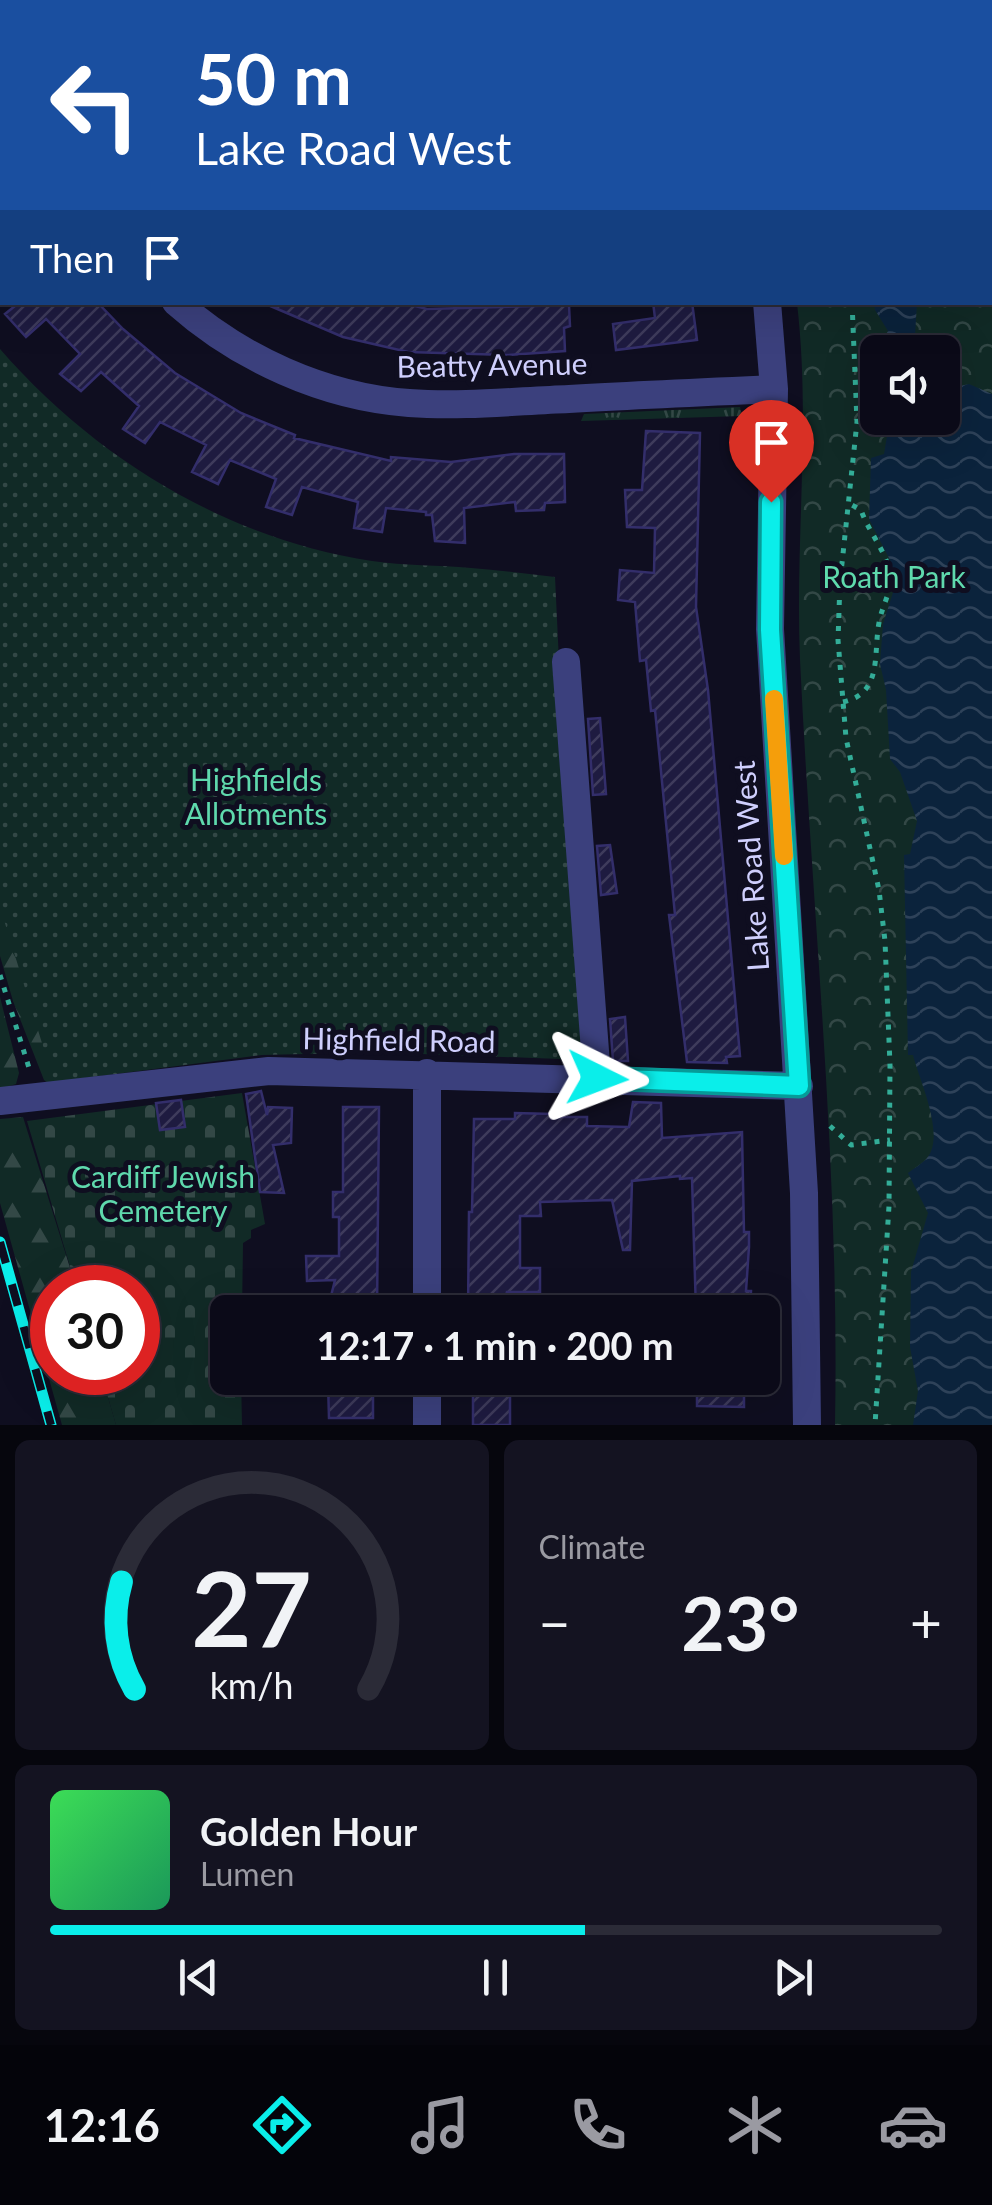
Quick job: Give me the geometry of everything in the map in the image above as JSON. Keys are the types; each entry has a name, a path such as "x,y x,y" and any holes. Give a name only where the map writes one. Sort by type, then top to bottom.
{"street":[{"name":"Beatty Avenue","path":"180,305 209,329 268,364 337,390 372,398 458,404 774,389"},
{"name":"Lake Road West","path":"767,305 774,389 770,630 799,1086 805,1231 806,1425"},
{"path":"566,662 597,1078"},
{"name":"Highfield Road","path":"18,1100 257,1071 799,1086"},
{"path":"427,1074 427,1295"},
{"path":"427,1395 427,1425"}],"path":[{"path":"852,305 858,422 838,611 842,702 885,940 890,1140 874,1425"},
{"path":"842,702 859,697 872,679 878,623 890,590 887,563 868,530 862,510 850,504"},
{"path":"0,975 18,1100"},
{"path":"830,1126 851,1145 890,1140"}],"green space":[{"name":"Roath Park","path":"797,305 992,305 992,1425 835,1425 829,1138 800,659 803,392"},
{"name":"Highfields Allotments","path":"0,349 38,389 122,459 216,513 266,534 372,561 555,577 563,747 587,1060 368,1052 366,1048 349,1048 348,1053 262,1055 54,1082 0,907"},
{"path":"740,407 742,416 581,421 584,414"},
{"path":"0,860 63,1062 52,1086 44,1080 0,956"},
{"path":"0,997 19,1073 16,1084 0,1089"},
{"name":"Cardiff Jewish Cemetery","path":"242,1093 265,1224 251,1230 251,1238 243,1243 242,1295 210,1295 210,1395 241,1395 242,1425 116,1425 107,1395 160,1395 160,1265 70,1265 27,1121"},
{"path":"23,1117 69,1265 30,1265 30,1310 0,1203 0,1119"},
{"path":"54,1395 107,1395 116,1425 62,1425"}],"water":[{"path":"874,305 917,305 915,335 886,335 888,331"},
{"path":"969,384 992,394 992,1425 913,1425 918,1391 910,1347 911,1272 928,1213 908,1173 927,1158 934,1136 913,1055 908,1055 904,855 910,854 917,821 900,772 890,759 886,690 880,664 883,624 896,583 891,562 869,519 871,458 884,454 887,435 960,435 960,386"}],"building":[{"path":"16,305 100,305 175,373 241,413 295,435 294,438 391,461 391,457 451,462 514,454 564,454 565,502 545,503 544,510 516,511 515,502 464,508 465,543 435,541 432,515 426,512 386,508 382,532 354,528 358,502 302,487 292,515 266,507 276,479 230,460 218,484 192,472 206,445 160,422 145,443 123,429 139,406 101,372 81,391 60,374 80,354 46,319 26,337 5,314"},
{"path":"268,305 411,305 427,309 569,305 565,351 507,355 408,352 343,337"},
{"path":"653,305 692,305 697,340 616,350 613,324 655,318"},
{"path":"646,431 700,433 696,607 708,690 740,1056 726,1057 727,1063 687,1062 669,915 675,915 655,710 651,711 646,660 640,661 635,602 618,600 620,570 654,573 655,528 627,527 625,490 642,490"},
{"path":"600,718 606,794 593,795 588,719"},
{"path":"610,845 617,893 601,895 597,846"},
{"path":"625,1017 628,1061 613,1061 610,1019"},
{"path":"261,1091 267,1115 268,1107 292,1108 291,1143 273,1145 284,1193 260,1192 246,1094"},
{"path":"181,1100 185,1127 160,1130 156,1103"},
{"path":"633,1102 661,1103 662,1138 742,1132 744,1232 749,1232 746,1291 751,1291 751,1295 695,1295 692,1178 680,1176 632,1181 630,1250 623,1250 612,1200 540,1202 541,1216 520,1216 520,1268 540,1268 540,1292 468,1295 474,1119 515,1119 515,1113 553,1114 552,1117 587,1117 587,1126 629,1127"},
{"path":"343,1107 379,1107 377,1295 331,1295 335,1280 307,1281 306,1256 339,1256 339,1217 333,1217 333,1192 343,1192"},
{"path":"328,1395 373,1395 373,1418 329,1418"},
{"path":"473,1395 510,1395 510,1425 473,1425"},
{"path":"697,1395 744,1395 744,1407 697,1406"}],"railway":[{"path":"0,1242 51,1425"}],"slow traffic":[{"path":"774,699 784,856"}],"route":[{"path":"597,1078 799,1086 770,630 771,502"}]}
